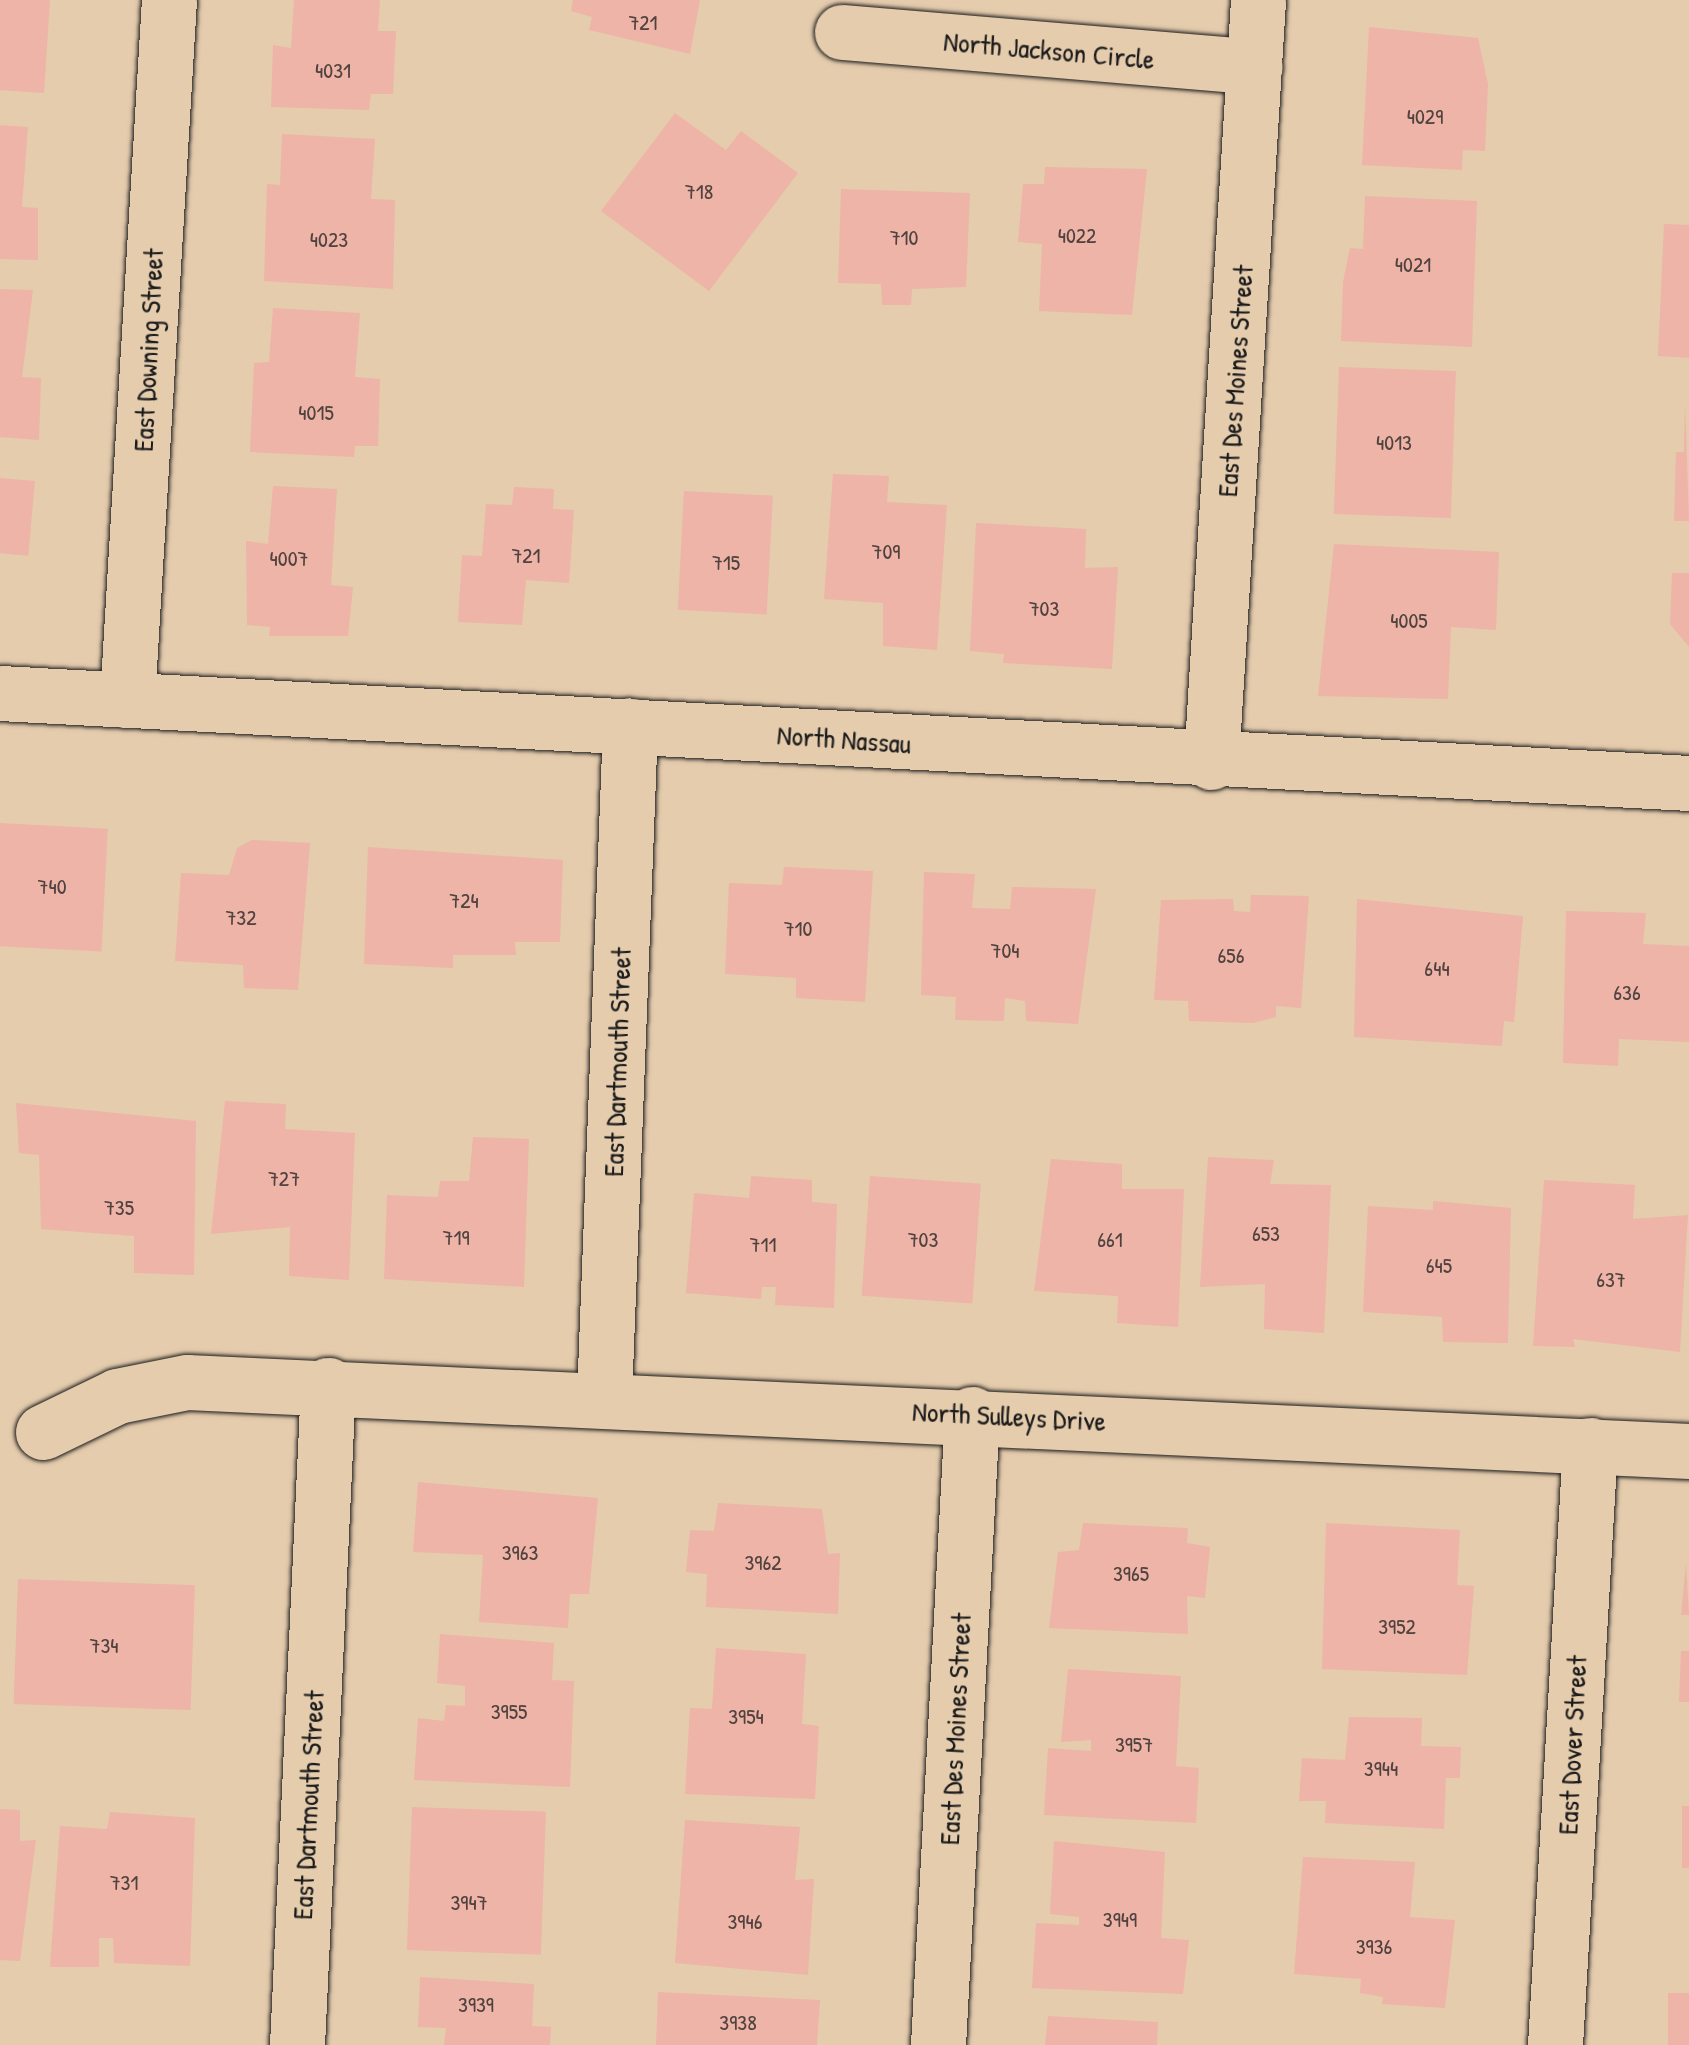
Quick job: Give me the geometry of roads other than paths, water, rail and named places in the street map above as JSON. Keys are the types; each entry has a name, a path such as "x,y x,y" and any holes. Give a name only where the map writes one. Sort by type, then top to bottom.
{"street":[{"name":"East Downing Street","path":"127,700 169,0"},
{"name":"East Des Moines Street","path":"1211,762 1258,0"},
{"name":"North Jackson Circle","path":"842,32 1255,67"},
{"name":"North Nassau","path":"0,693 1211,762 1689,782"},
{"name":"East Dartmouth Street","path":"604,1398 630,726"},
{"name":"North Sulleys Drive","path":"42,1432 117,1396 187,1382 972,1414 1689,1452"},
{"name":"East Dartmouth Street","path":"297,2045 328,1385"},
{"name":"East Des Moines Street","path":"938,2045 972,1414"},
{"name":"East Dover Street","path":"1554,2045 1590,1445"}]}
